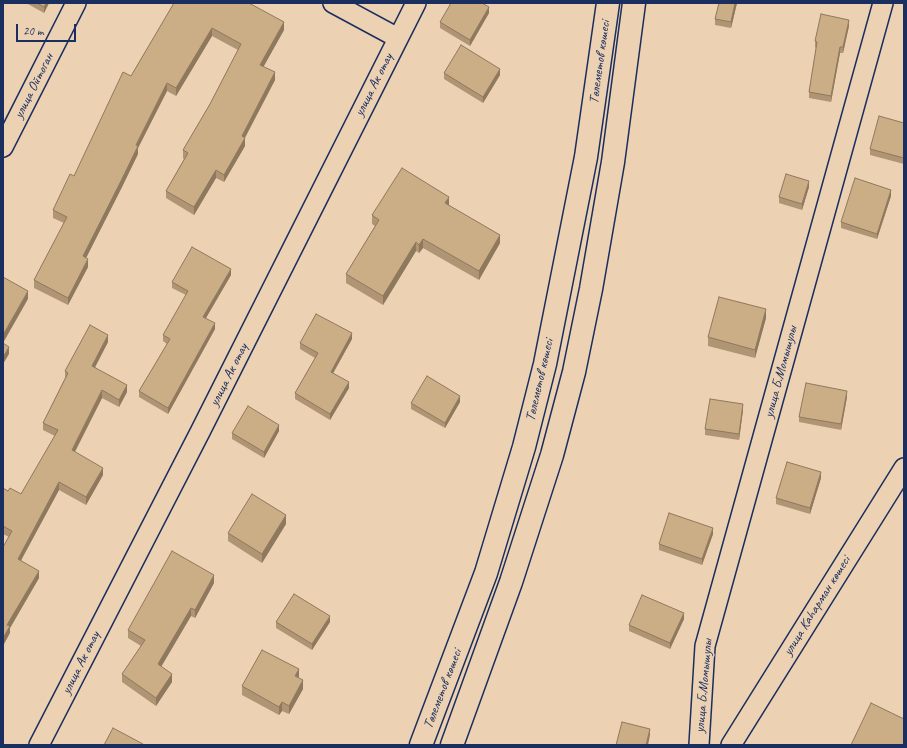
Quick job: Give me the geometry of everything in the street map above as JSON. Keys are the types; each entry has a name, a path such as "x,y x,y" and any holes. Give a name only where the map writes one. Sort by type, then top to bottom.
{"main road":[{"name":"Төлеметов көшесі","path":"421,745 437,708 486,573 531,417 560,292 586,157 608,3"},
{"name":"Төлеметов көшесі","path":"452,745 511,582 552,454 574,372 591,289 611,170 634,3"}],"street":[{"name":"улица Ойтоган","path":"3,147 76,3"},
{"path":"333,3 398,38"},
{"name":"улица Ак отау","path":"39,745 200,432 416,3"},
{"name":"улица Б.Момышулы","path":"699,745 705,646 883,3"},
{"name":"улица Каһарман көшесі","path":"731,745 904,468"}],"building":[{"path":"37,3 46,3 44,7"},
{"path":"174,3 249,3 284,22 260,65 275,72 242,136 245,138 224,175 216,170 194,207 166,191 188,153 183,150 210,104 241,44 212,28 176,88 167,83 136,145 138,146 83,256 88,259 68,298 34,280 67,217 53,210 70,174 74,176 123,72 131,76"},
{"path":"451,3 482,3 489,7 470,40 440,22"},
{"path":"719,3 735,3 731,22 715,19"},
{"path":"821,14 849,20 843,47 840,47 831,96 809,92 817,42 815,41"},
{"path":"461,45 500,69 483,97 444,73"},
{"path":"879,116 904,123 904,158 870,149"},
{"path":"402,168 449,197 445,203 500,235 479,271 423,239 419,245 416,242 383,296 346,274 379,220 372,215"},
{"path":"786,174 809,181 802,204 779,197"},
{"path":"855,178 891,190 877,234 841,222"},
{"path":"192,247 231,269 203,317 215,323 168,408 139,391 170,339 163,335 188,291 172,282"},
{"path":"3,277 28,291 3,335"},
{"path":"719,297 766,309 755,350 708,337"},
{"path":"316,314 352,333 331,372 349,382 330,414 295,393 318,353 300,343"},
{"path":"90,325 108,335 92,366 127,385 119,400 102,390 72,450 103,468 86,497 59,482 18,559 39,571 7,625 10,626 3,638 3,547 12,531 3,526 3,488 8,491 10,488 21,494 58,430 43,423 68,373 65,371"},
{"path":"3,343 9,347 3,357"},
{"path":"427,376 460,396 445,423 411,403"},
{"path":"806,383 847,391 841,424 799,417"},
{"path":"710,399 743,404 739,434 705,429"},
{"path":"248,406 279,425 264,452 232,433"},
{"path":"787,462 821,472 810,508 776,498"},
{"path":"252,494 286,515 262,554 228,533"},
{"path":"669,513 713,528 702,559 659,544"},
{"path":"172,551 214,575 195,610 191,608 158,664 172,674 156,698 122,674 145,640 128,630"},
{"path":"294,594 330,616 312,644 276,622"},
{"path":"642,595 684,613 670,643 629,625"},
{"path":"262,650 299,669 295,676 303,680 289,706 282,702 279,707 242,686"},
{"path":"871,703 904,719 904,745 851,745"},
{"path":"622,722 650,729 646,745 616,745"},
{"path":"113,728 143,744 143,745 104,745"}]}
